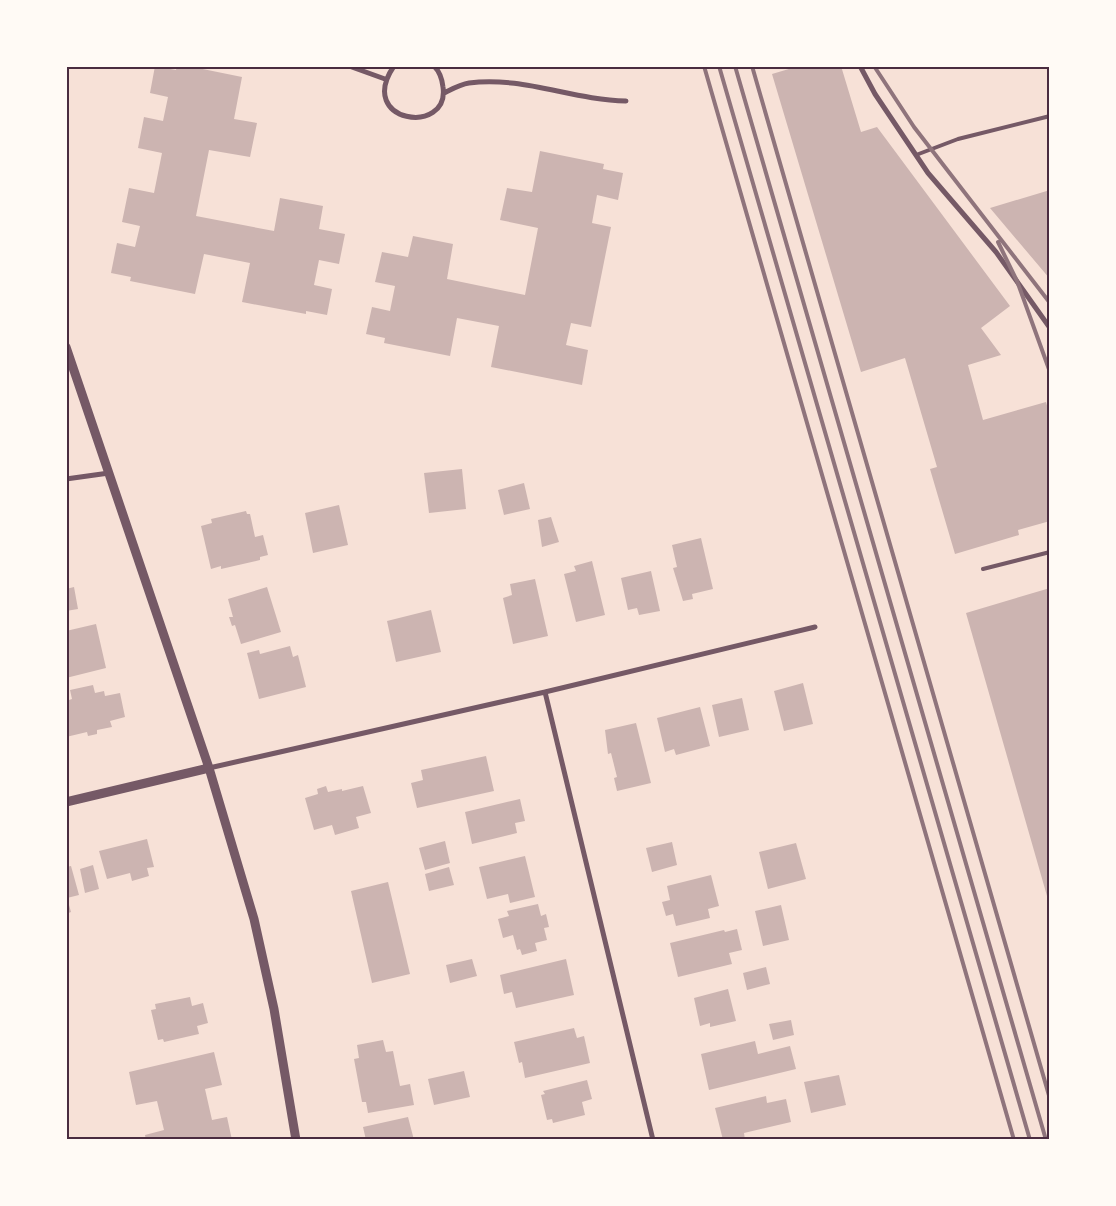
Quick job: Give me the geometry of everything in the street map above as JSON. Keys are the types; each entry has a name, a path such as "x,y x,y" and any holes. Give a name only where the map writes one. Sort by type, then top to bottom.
{"street":[{"path":"349,66 385,79"},
{"path":"394,66 385,79 384,89 389,104 400,116 410,118 421,118 435,110 441,102 444,93 442,77 434,66"},
{"path":"860,66 928,173 996,252 1050,328"},
{"path":"444,93 468,83 515,82 599,100 626,101"},
{"path":"66,347 209,768 254,919 274,1009 296,1140"},
{"path":"66,479 109,473"},
{"path":"66,802 545,692 815,627"},
{"path":"545,692 653,1140"}],"lane":[{"path":"916,155 958,139 1050,116"},
{"path":"983,569 1050,552"}],"building":[{"path":"155,66 176,70 177,66 188,66 242,77 234,119 257,123 250,157 209,150 196,216 274,231 280,198 323,206 319,229 345,234 339,264 319,260 314,285 332,289 327,315 306,311 306,314 242,302 250,263 204,254 195,294 130,281 131,277 111,273 117,243 135,247 140,226 122,222 129,188 154,193 162,153 138,148 144,117 163,121 168,97 150,93"},
{"path":"799,66 841,66 861,132 877,127 1010,306 981,328 1001,355 968,365 983,420 1046,402 1050,416 1050,521 1018,530 1019,535 955,554 930,469 937,467 905,358 861,372 772,74"},
{"path":"540,151 604,164 603,169 623,173 618,200 597,195 592,223 611,227 591,327 571,323 566,345 588,350 582,385 491,367 499,326 457,318 450,356 384,343 385,338 366,334 372,307 390,311 395,286 375,282 382,252 408,257 413,236 453,244 447,279 525,295 538,228 500,220 507,188 532,192"},
{"path":"1050,190 1050,279 990,208"},
{"path":"462,469 466,509 429,513 424,473"},
{"path":"524,483 530,509 504,515 498,490"},
{"path":"339,505 348,545 313,553 305,513"},
{"path":"246,511 247,514 250,514 255,537 263,535 268,555 260,557 260,560 221,569 221,566 211,569 201,526 212,523 211,519"},
{"path":"551,517 559,542 542,547 538,520"},
{"path":"701,538 713,589 692,594 693,599 683,601 673,568 677,567 672,545"},
{"path":"592,561 605,615 576,622 564,574 576,571 574,566"},
{"path":"651,571 660,611 639,615 637,608 628,610 621,578"},
{"path":"535,579 548,636 513,644 503,598 512,595 510,584"},
{"path":"74,587 78,609 66,611 66,589"},
{"path":"267,587 281,632 241,644 235,625 232,626 229,617 233,617 228,599"},
{"path":"1050,588 1050,895 1047,896 966,613"},
{"path":"431,610 441,652 396,662 387,621"},
{"path":"96,624 106,668 66,678 66,631"},
{"path":"290,646 293,657 298,655 306,687 259,699 247,653 259,650 260,654"},
{"path":"803,683 813,724 784,731 774,691"},
{"path":"93,685 95,693 104,691 105,696 120,693 125,717 110,721 112,727 97,730 97,734 88,736 87,732 66,737 66,701 72,699 70,690"},
{"path":"742,698 749,730 719,737 712,705"},
{"path":"700,707 710,746 676,755 674,749 665,752 657,718"},
{"path":"636,723 651,783 617,791 614,778 617,777 611,753 608,754 605,730"},
{"path":"486,756 494,791 417,808 411,783 423,780 421,770"},
{"path":"326,786 328,792 363,786 371,813 356,817 359,828 335,835 332,825 314,830 305,798 318,794 317,789"},
{"path":"520,799 525,821 515,823 517,833 472,844 465,812"},
{"path":"147,839 154,867 147,868 149,876 132,881 130,873 107,879 99,851"},
{"path":"445,841 450,863 425,870 419,848"},
{"path":"672,842 677,865 652,872 646,848"},
{"path":"796,843 806,879 768,889 759,852"},
{"path":"525,856 535,897 510,903 508,894 487,899 479,867"},
{"path":"93,865 99,889 85,893 80,869"},
{"path":"71,866 79,895 67,898 71,912 66,914 66,867"},
{"path":"449,867 454,885 429,891 425,874"},
{"path":"711,875 719,906 708,909 710,918 676,926 673,914 666,916 662,902 670,900 667,886"},
{"path":"388,882 410,974 372,983 351,891"},
{"path":"538,904 541,916 546,914 549,927 544,928 547,940 535,943 537,951 522,955 520,949 517,950 513,935 503,938 498,919 509,916 507,911"},
{"path":"781,905 789,940 763,946 755,911"},
{"path":"737,929 742,950 729,953 732,964 678,977 670,943 724,930 725,932"},
{"path":"472,959 477,976 450,983 446,965"},
{"path":"566,959 574,995 516,1008 512,992 504,994 500,975"},
{"path":"766,967 770,984 747,990 743,973"},
{"path":"728,989 736,1021 710,1027 710,1023 700,1026 694,998"},
{"path":"190,997 192,1006 203,1003 208,1023 197,1026 199,1034 164,1042 163,1039 158,1040 151,1010 156,1009 155,1004"},
{"path":"791,1020 794,1035 773,1040 769,1024"},
{"path":"574,1028 577,1038 584,1036 590,1063 525,1078 522,1062 519,1063 514,1042"},
{"path":"383,1040 386,1052 393,1051 400,1086 410,1084 414,1105 368,1113 366,1102 362,1102 354,1059 359,1058 357,1045"},
{"path":"755,1041 758,1054 790,1046 796,1069 709,1090 701,1054"},
{"path":"214,1052 222,1085 205,1089 212,1120 227,1117 232,1140 146,1140 145,1135 164,1130 157,1101 136,1105 129,1072"},
{"path":"464,1071 470,1097 434,1105 428,1079"},
{"path":"839,1075 846,1105 811,1113 804,1082"},
{"path":"587,1080 592,1099 582,1102 585,1115 553,1123 552,1119 547,1120 541,1095 545,1094 543,1091"},
{"path":"766,1096 767,1103 786,1099 791,1122 744,1133 745,1140 723,1140 715,1108"},
{"path":"408,1117 414,1140 366,1140 363,1127"}],"railway":[{"path":"704,66 1014,1140"},
{"path":"719,66 1030,1140"},
{"path":"735,66 1046,1140"},
{"path":"752,66 1050,1099"},
{"path":"874,66 914,127 1050,303"},
{"path":"998,242 1017,281 1050,372"}]}
